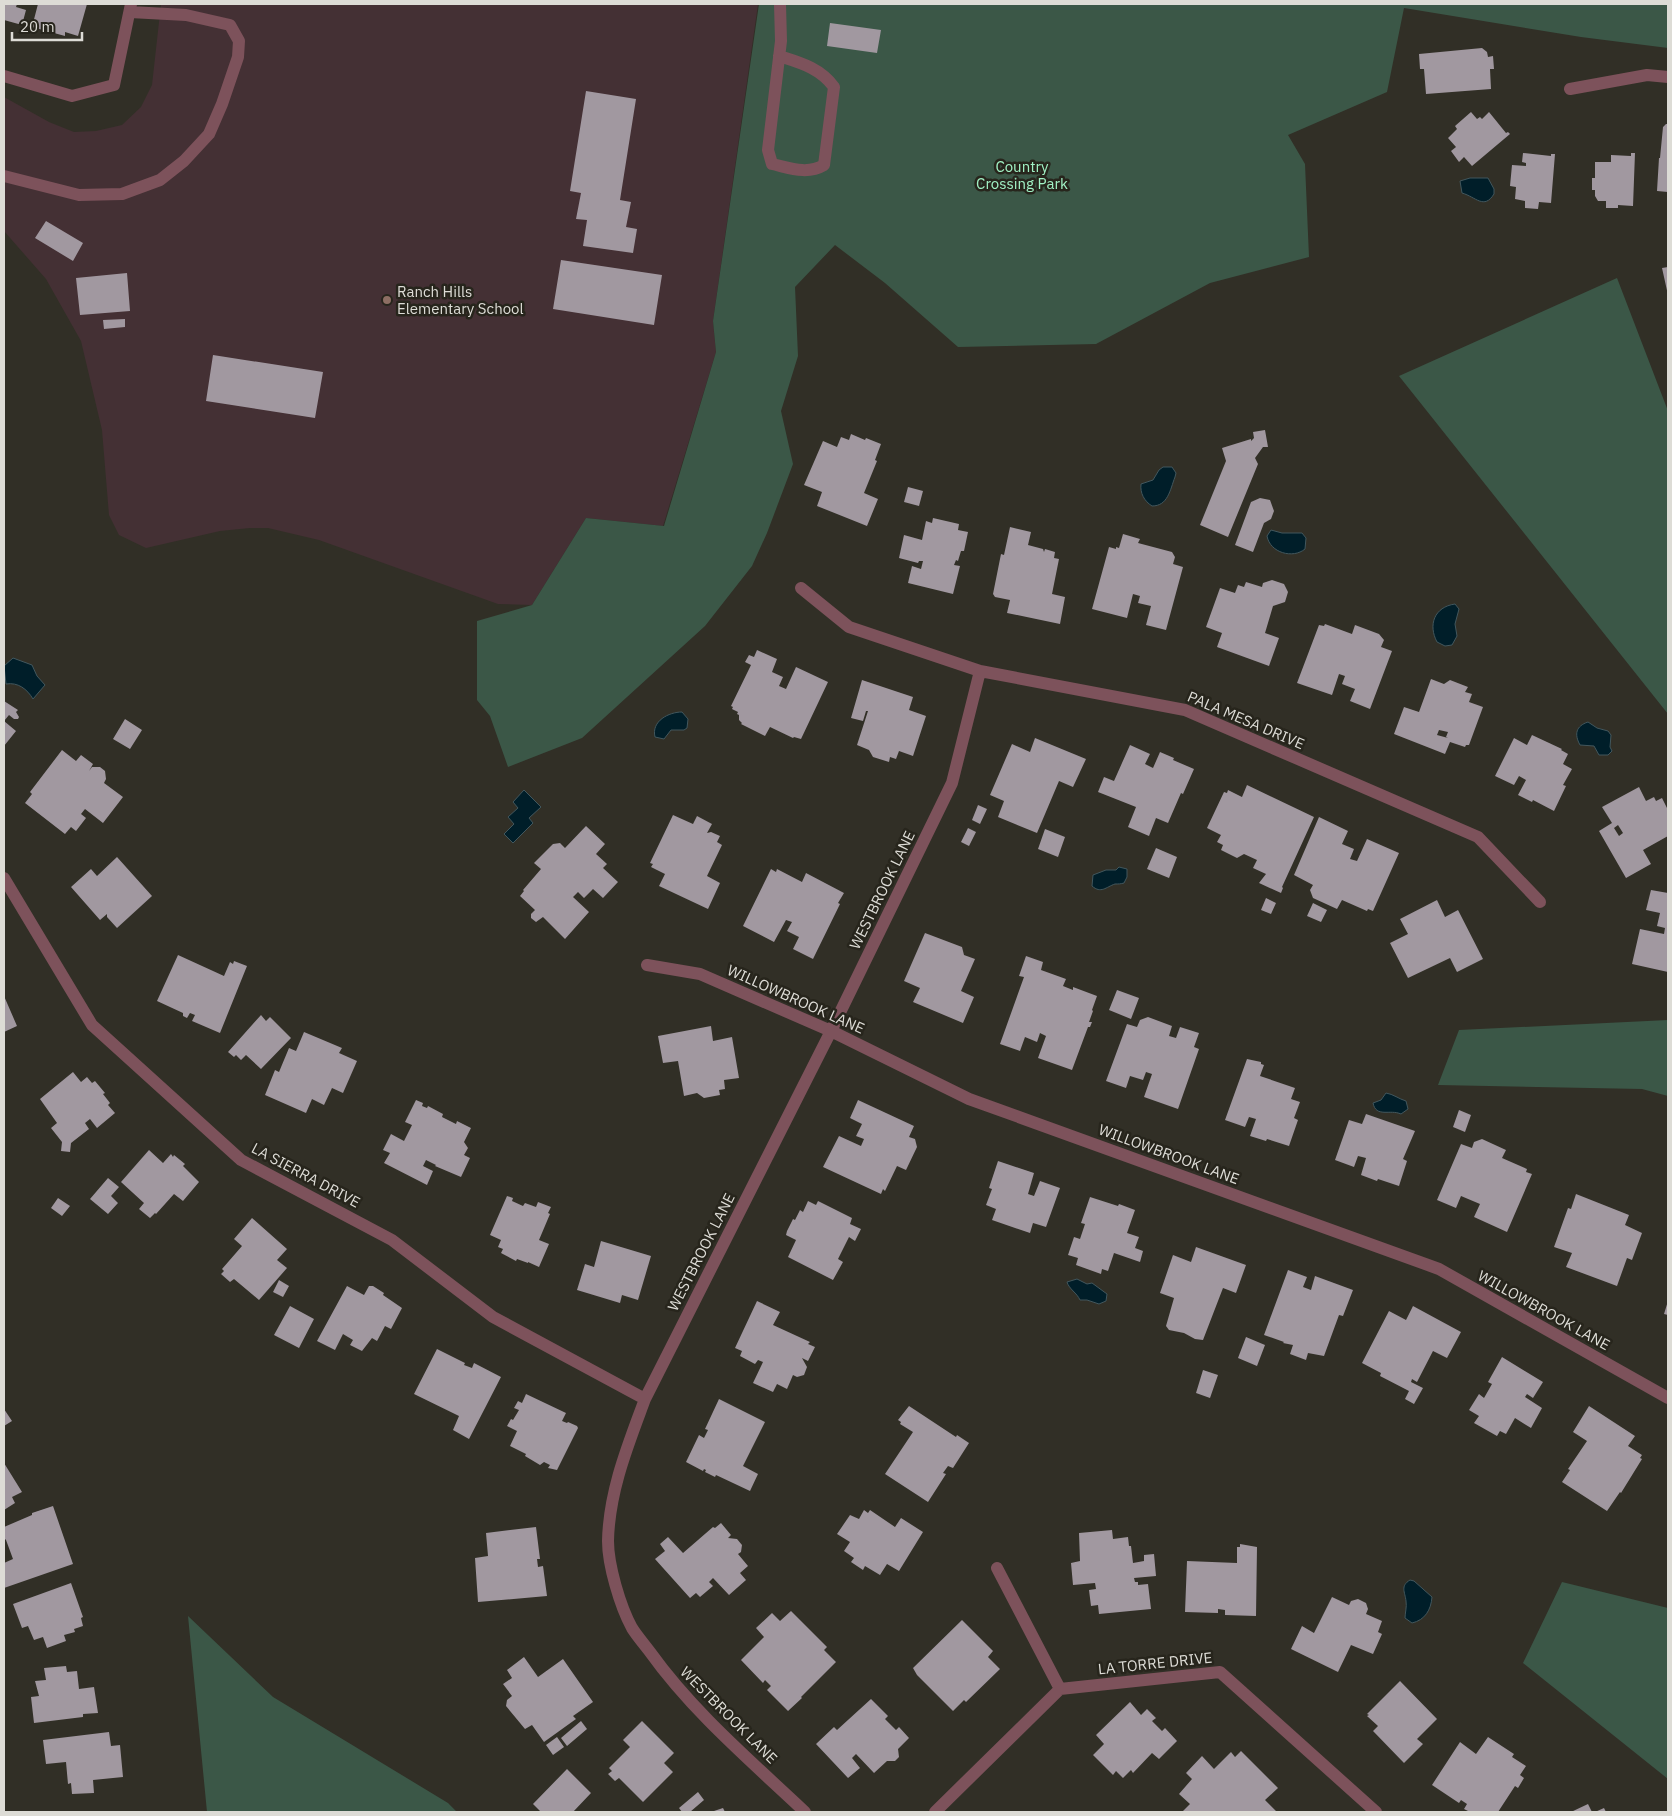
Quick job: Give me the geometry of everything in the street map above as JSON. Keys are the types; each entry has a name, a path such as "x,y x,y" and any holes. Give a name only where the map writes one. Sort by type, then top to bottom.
{"street":[{"path":"779,56 806,65 826,76 834,87 824,165 817,169 801,171 772,164 768,150 779,56 781,41 780,4"},
{"path":"4,76 72,96 114,85 130,8 186,15 230,25 239,41 238,57 222,104 209,134 184,161 160,180 122,194 79,195 4,176"},
{"path":"1570,89 1647,75 1668,77"},
{"name":"PALA MESA DRIVE","path":"801,588 849,627 980,671 1185,710 1478,837 1540,902"},
{"name":"WESTBROOK LANE","path":"805,1812 693,1706 662,1669 632,1627 614,1584 608,1542 613,1496 627,1448 645,1399 831,1031 952,783 980,671"},
{"name":"LA SIERRA DRIVE","path":"4,878 92,1025 241,1160 392,1240 493,1316 645,1399"},
{"name":"WILLOWBROOK LANE","path":"647,966 700,974 831,1031 969,1099 1439,1269 1668,1398"},
{"path":"935,1812 1060,1689 997,1568"},
{"name":"LA TORRE DRIVE","path":"1060,1689 1220,1672 1376,1812"}],"shaded area":[{"name":"Ranch Hills Elementary School","path":"161,4 758,4 713,321 716,352 663,526 586,518 532,605 498,604 319,540 268,528 220,531 146,548 119,535 109,515 102,430 81,341 46,279 4,231 4,97 49,122 74,132 96,131 122,125 141,107 152,85"}],"green space":[{"name":"Country Crossing Park","path":"759,4 1668,4 1668,48 1581,37 1404,8 1387,92 1288,135 1305,164 1309,257 1210,283 1096,344 958,347 885,283 835,245 795,287 798,356 781,411 793,464 767,533 752,566 705,626 582,738 508,767 490,716 477,700 477,621 532,605 586,518 664,526 716,352 713,321"},
{"path":"1617,278 1668,411 1668,714 1399,376"},
{"path":"1668,1020 1668,1096 1642,1089 1438,1085 1459,1030"},
{"path":"1562,1582 1668,1608 1668,1779 1523,1663"},
{"path":"188,1616 273,1697 448,1803 457,1812 207,1812"}],"water":[{"path":"1470,178 1488,178 1494,189 1494,194 1490,199 1483,202 1462,193 1460,181"},
{"path":"1163,467 1172,467 1176,473 1175,477 1165,500 1152,506 1143,496 1141,484 1153,480"},
{"path":"1271,530 1282,533 1302,533 1306,538 1305,549 1294,554 1283,553 1277,550 1269,542 1267,536"},
{"path":"1455,604 1459,609 1455,624 1457,636 1452,645 1445,646 1437,642 1434,636 1433,623 1442,609"},
{"path":"13,658 32,665 37,676 45,685 33,699 22,687 6,684 4,666"},
{"path":"682,712 688,719 687,728 684,730 671,730 664,739 655,737 654,731 658,722 667,716"},
{"path":"1588,722 1597,728 1608,731 1611,735 1610,747 1612,751 1608,755 1599,755 1594,746 1580,745 1577,731"},
{"path":"524,790 541,807 529,818 533,823 513,843 504,834 514,824 508,817 518,808 513,802"},
{"path":"1119,867 1127,869 1127,877 1124,883 1115,884 1101,890 1092,886 1093,875 1106,870 1116,870"},
{"path":"1386,1093 1406,1101 1408,1109 1401,1114 1377,1110 1373,1103 1381,1100"},
{"path":"1077,1279 1087,1284 1092,1283 1107,1294 1106,1301 1099,1304 1080,1300 1067,1282"},
{"path":"1410,1580 1414,1581 1432,1597 1424,1617 1412,1623 1405,1618 1404,1587"}],"building":[{"path":"4,4 17,4 16,7 26,10 22,25 4,20"},
{"path":"38,4 87,4 78,36 65,32 65,36 32,27"},
{"path":"830,23 881,30 877,53 827,46"},
{"path":"1482,48 1487,52 1488,57 1493,56 1494,69 1490,69 1491,89 1426,94 1424,69 1420,69 1419,54"},
{"path":"586,91 636,99 620,200 631,202 626,227 637,229 633,253 583,246 587,220 576,219 581,193 570,191"},
{"path":"1471,112 1477,119 1480,117 1482,119 1489,112 1506,133 1510,134 1472,166 1464,157 1459,162 1451,151 1456,147 1448,138 1457,129 1455,126"},
{"path":"1668,124 1668,192 1657,191 1663,127"},
{"path":"1523,153 1551,156 1551,154 1555,154 1551,203 1539,202 1538,209 1525,208 1525,201 1515,199 1516,187 1510,186 1512,165 1526,166 1526,163 1522,162"},
{"path":"1631,153 1635,153 1633,206 1618,205 1618,208 1606,208 1606,201 1598,201 1595,196 1595,190 1592,190 1592,178 1595,178 1595,162 1611,162 1611,155 1631,156"},
{"path":"46,221 83,243 73,261 35,238"},
{"path":"561,260 662,275 654,325 553,309"},
{"path":"1668,267 1668,295 1662,268"},
{"path":"127,273 130,311 80,315 76,278"},
{"path":"125,319 125,327 104,329 103,320"},
{"path":"213,355 323,372 315,418 206,401"},
{"path":"1265,430 1268,447 1263,447 1255,458 1258,464 1228,537 1200,525 1226,461 1222,448 1251,439 1251,441 1254,438 1253,432"},
{"path":"851,434 881,444 875,460 877,461 864,493 878,499 867,526 817,506 822,492 804,485 823,441 837,447 841,437 849,440"},
{"path":"908,487 923,491 919,506 904,502"},
{"path":"1260,498 1270,500 1274,511 1271,519 1264,523 1253,552 1235,545 1251,502"},
{"path":"933,518 959,524 958,530 968,532 964,551 961,551 958,561 956,560 954,565 960,566 953,594 908,583 912,566 921,569 923,561 918,563 899,558 904,535 922,540 926,521 932,523"},
{"path":"1010,527 1031,532 1028,545 1043,549 1044,552 1045,549 1055,552 1054,558 1059,559 1052,594 1065,597 1060,624 1007,613 1010,600 995,597 993,594 1001,554 1004,555"},
{"path":"1123,534 1140,539 1138,543 1172,552 1175,557 1173,564 1183,567 1166,630 1146,625 1151,606 1138,603 1140,596 1133,594 1127,618 1092,609 1109,547 1119,548"},
{"path":"1272,580 1284,584 1288,592 1285,602 1273,606 1265,633 1279,638 1269,666 1217,647 1222,633 1206,627 1220,588 1235,593 1238,585 1244,587 1246,582 1262,587 1263,583"},
{"path":"1325,624 1352,634 1355,625 1379,634 1384,640 1381,647 1392,651 1370,709 1350,701 1355,689 1342,684 1345,676 1339,674 1332,695 1297,683 1319,625 1324,626"},
{"path":"757,650 777,659 772,672 783,677 779,686 786,689 796,667 828,682 801,739 793,738 770,727 765,736 741,724 738,712 732,709 733,707 731,706 751,665 745,662 749,655 754,657"},
{"path":"1431,679 1444,684 1450,680 1468,687 1465,692 1472,694 1469,702 1483,707 1469,745 1465,747 1450,742 1445,754 1394,734 1404,707 1419,712","holes":["1439,730 1448,732 1446,737 1448,738 1437,735"]},
{"path":"862,680 913,697 909,710 926,716 913,756 899,751 896,759 890,757 889,762 873,757 869,750 857,745 868,711 866,711 863,721 851,718"},
{"path":"4,701 18,710 16,712 19,717 18,719 14,719 9,715 4,721"},
{"path":"125,719 142,730 130,749 113,739"},
{"path":"4,721 16,731 4,746"},
{"path":"1532,735 1562,749 1568,754 1563,764 1572,769 1563,785 1566,786 1554,811 1533,800 1532,802 1518,795 1526,780 1519,776 1514,785 1495,776 1514,738 1527,745"},
{"path":"1035,738 1086,759 1073,787 1059,781 1037,833 998,817 1004,801 990,795 1012,744 1030,752"},
{"path":"1130,745 1150,754 1145,764 1153,768 1160,752 1194,769 1168,823 1156,818 1149,836 1128,827 1136,807 1098,792 1104,777 1114,781"},
{"path":"62,750 76,761 81,755 93,764 89,771 92,767 100,767 105,771 106,779 104,783 123,797 103,823 85,809 81,814 86,818 76,831 71,827 65,834 25,803 32,794 30,792"},
{"path":"1247,785 1314,817 1281,893 1259,883 1266,874 1253,868 1257,860 1244,854 1237,858 1221,850 1223,845 1217,842 1221,835 1207,828 1224,792 1227,793 1228,790 1242,797"},
{"path":"1639,787 1646,801 1654,797 1656,801 1662,798 1668,810 1668,836 1643,850 1651,864 1626,878 1599,831 1612,823 1602,807","holes":["1618,825 1623,833 1619,836 1614,828"]},
{"path":"978,805 987,809 980,824 972,820"},
{"path":"673,815 693,824 697,816 712,824 707,833 711,832 720,836 717,842 722,845 707,876 720,883 708,909 659,886 665,874 651,867 653,864 650,863"},
{"path":"1319,817 1348,831 1342,844 1354,849 1350,859 1357,861 1367,839 1399,853 1373,911 1368,909 1367,911 1342,900 1337,909 1313,898 1310,890 1313,885 1294,875"},
{"path":"586,826 605,844 596,854 607,864 603,868 618,882 603,898 593,889 584,898 578,892 573,897 589,912 565,939 543,917 536,922 531,918 531,914 535,910 520,896 541,869 534,863 553,844 560,843 565,848"},
{"path":"968,828 976,832 969,846 961,842"},
{"path":"1045,829 1065,837 1058,857 1038,849"},
{"path":"1156,848 1177,857 1169,878 1147,869"},
{"path":"117,857 152,896 117,928 107,917 107,914 100,920 71,887 91,869 97,876"},
{"path":"771,869 776,872 777,869 802,882 806,873 844,893 813,959 793,949 799,937 787,931 792,922 786,920 774,942 743,926"},
{"path":"1651,890 1668,893 1668,972 1632,964 1640,929 1664,934 1665,928 1657,926 1660,913 1646,910"},
{"path":"1266,898 1276,903 1271,914 1261,910"},
{"path":"1437,900 1445,917 1458,910 1483,959 1457,972 1450,958 1408,978 1390,943 1408,934 1400,919"},
{"path":"1313,903 1327,910 1321,922 1307,916"},
{"path":"925,933 962,947 964,955 975,959 961,991 974,997 963,1023 913,1002 920,988 904,981"},
{"path":"178,955 224,976 230,962 233,964 234,961 247,966 220,1033 192,1021 195,1015 190,1013 187,1018 183,1016 183,1013 157,1001"},
{"path":"1026,956 1043,962 1041,970 1066,979 1063,986 1073,990 1073,987 1097,996 1089,1022 1092,1022 1090,1027 1088,1027 1072,1070 1038,1058 1046,1036 1040,1033 1037,1042 1025,1037 1020,1051 1000,1044 1024,977 1019,976"},
{"path":"1117,990 1139,998 1131,1019 1109,1010"},
{"path":"4,996 17,1026 4,1032"},
{"path":"261,1015 266,1021 270,1017 291,1038 261,1069 246,1055 241,1060 236,1055 234,1057 228,1052"},
{"path":"1148,1017 1172,1026 1169,1036 1176,1038 1180,1027 1199,1033 1194,1047 1199,1049 1178,1109 1144,1097 1152,1074 1146,1072 1143,1080 1130,1076 1126,1088 1106,1081 1127,1024 1137,1027 1140,1020"},
{"path":"711,1026 713,1041 732,1037 739,1078 724,1080 725,1089 719,1090 720,1095 704,1098 697,1093 684,1096 678,1061 663,1063 658,1036"},
{"path":"304,1032 342,1048 339,1053 357,1061 343,1093 332,1088 324,1105 312,1099 306,1113 265,1095 275,1070 279,1072 289,1048 296,1051"},
{"path":"1247,1059 1261,1062 1264,1065 1260,1076 1295,1088 1291,1099 1300,1102 1294,1118 1298,1120 1289,1146 1250,1136 1256,1119 1249,1117 1245,1127 1225,1120"},
{"path":"73,1072 81,1082 87,1077 92,1083 95,1081 105,1093 103,1094 110,1103 108,1105 115,1113 97,1128 90,1119 85,1123 89,1129 71,1143 70,1152 61,1151 62,1142 51,1128 57,1123 40,1099"},
{"path":"416,1100 423,1103 422,1106 427,1108 428,1106 443,1114 442,1117 456,1124 457,1121 471,1128 464,1142 468,1148 464,1155 470,1158 461,1177 426,1160 423,1166 433,1171 427,1185 384,1163 390,1153 383,1150 391,1134 404,1141 412,1125 405,1122"},
{"path":"858,1100 914,1126 909,1137 915,1139 917,1147 906,1170 897,1166 885,1191 883,1189 881,1194 823,1167 839,1136 861,1146 864,1139 856,1136 862,1124 850,1118"},
{"path":"1459,1110 1471,1115 1465,1132 1453,1127"},
{"path":"1366,1114 1415,1131 1403,1159 1407,1161 1399,1186 1361,1175 1366,1158 1358,1156 1354,1167 1335,1160 1349,1120 1362,1124"},
{"path":"1482,1139 1506,1150 1502,1158 1527,1169 1526,1172 1532,1174 1507,1232 1474,1217 1480,1204 1461,1196 1456,1208 1437,1200 1461,1144 1472,1148 1474,1142"},
{"path":"149,1150 163,1163 171,1154 173,1157 174,1155 185,1164 183,1166 199,1182 183,1201 174,1194 150,1218 139,1209 144,1203 121,1182"},
{"path":"998,1161 1034,1173 1028,1194 1034,1196 1040,1181 1060,1188 1046,1227 1033,1223 1030,1233 992,1220 996,1209 986,1205 992,1189 989,1188"},
{"path":"108,1178 119,1187 111,1196 118,1203 108,1214 90,1199"},
{"path":"1576,1194 1629,1215 1625,1225 1642,1233 1632,1260 1627,1258 1617,1286 1566,1267 1572,1253 1554,1247 1568,1208 1571,1209"},
{"path":"507,1196 513,1198 512,1201 523,1206 525,1203 536,1207 538,1202 551,1207 539,1240 549,1244 539,1267 517,1259 516,1261 501,1253 503,1249 498,1247 501,1240 490,1235"},
{"path":"1090,1197 1135,1210 1127,1233 1139,1237 1135,1248 1143,1251 1140,1262 1114,1253 1108,1271 1102,1269 1101,1274 1076,1265 1078,1258 1068,1255 1074,1237 1080,1239 1085,1224 1081,1223"},
{"path":"58,1198 70,1206 62,1216 51,1208"},
{"path":"808,1201 816,1205 818,1201 852,1218 850,1224 861,1229 855,1241 849,1237 838,1259 843,1262 833,1280 788,1257 796,1240 786,1235 787,1231 800,1210 803,1212"},
{"path":"252,1218 287,1249 277,1260 287,1268 259,1300 234,1279 230,1282 221,1274 224,1271 222,1269 242,1246 234,1239"},
{"path":"601,1241 651,1256 638,1300 622,1295 620,1303 577,1290 585,1264 594,1267"},
{"path":"1196,1247 1246,1265 1236,1293 1223,1288 1203,1340 1169,1330 1166,1326 1174,1298 1160,1293 1173,1255 1191,1262"},
{"path":"1288,1270 1307,1277 1303,1287 1311,1290 1315,1276 1353,1290 1343,1316 1339,1315 1324,1356 1308,1353 1306,1360 1290,1354 1293,1345 1264,1335"},
{"path":"279,1280 289,1286 283,1297 273,1292"},
{"path":"347,1286 364,1295 369,1286 373,1286 402,1308 391,1329 385,1326 377,1341 372,1338 362,1351 350,1345 353,1340 343,1334 335,1350 317,1341"},
{"path":"757,1301 780,1312 773,1325 810,1342 808,1344 815,1347 808,1361 802,1358 807,1367 804,1375 797,1377 793,1375 787,1389 777,1384 773,1392 753,1383 763,1362 758,1360 755,1364 740,1356 742,1351 735,1348"},
{"path":"1668,1301 1668,1315 1664,1314"},
{"path":"290,1306 314,1319 299,1348 274,1335"},
{"path":"1413,1306 1461,1332 1447,1358 1433,1351 1417,1382 1412,1379 1411,1382 1423,1388 1414,1404 1405,1399 1409,1391 1380,1376 1381,1373 1362,1363 1389,1311 1406,1320"},
{"path":"1246,1337 1265,1345 1257,1366 1238,1358"},
{"path":"437,1349 465,1363 464,1365 472,1368 474,1363 501,1377 469,1439 453,1430 459,1416 414,1394"},
{"path":"1502,1357 1543,1382 1533,1398 1527,1394 1525,1397 1542,1408 1531,1428 1515,1418 1506,1434 1500,1431 1497,1436 1474,1423 1479,1416 1469,1410 1479,1394 1484,1398 1492,1384 1488,1382"},
{"path":"1203,1370 1218,1375 1210,1398 1196,1393"},
{"path":"526,1394 566,1413 562,1421 578,1428 557,1470 548,1468 550,1465 544,1462 540,1465 525,1456 526,1454 510,1446 517,1431 507,1426 519,1410 514,1408 518,1401 522,1403"},
{"path":"719,1399 765,1422 743,1466 758,1474 750,1491 716,1475 715,1477 705,1472 706,1470 704,1469 703,1471 686,1462 699,1435 704,1438 708,1430 705,1429"},
{"path":"909,1406 956,1437 957,1435 969,1443 953,1468 948,1466 943,1473 946,1474 928,1502 885,1474 913,1432 900,1424 901,1422 898,1420"},
{"path":"1589,1406 1635,1436 1628,1446 1642,1455 1640,1458 1642,1459 1621,1493 1607,1511 1562,1482 1570,1470 1568,1469 1587,1441 1573,1432"},
{"path":"4,1409 12,1421 4,1426"},
{"path":"4,1463 22,1492 12,1497 15,1503 4,1510"},
{"path":"53,1506 73,1564 4,1588 4,1563 13,1559 4,1538 4,1527 32,1515 32,1513"},
{"path":"864,1510 868,1513 870,1510 895,1527 901,1518 923,1532 899,1571 887,1564 880,1575 865,1566 863,1570 851,1562 854,1558 844,1551 850,1542 837,1534 850,1515 859,1519"},
{"path":"721,1523 731,1535 728,1538 737,1539 742,1545 741,1552 738,1554 748,1566 740,1573 746,1580 729,1595 713,1578 709,1582 713,1586 700,1597 696,1593 690,1598 655,1559 665,1551 660,1544 668,1537 683,1553 713,1527 715,1528"},
{"path":"536,1527 540,1559 537,1559 538,1567 543,1566 547,1596 478,1602 475,1558 488,1556 486,1533"},
{"path":"1112,1530 1113,1539 1128,1537 1133,1563 1144,1561 1144,1555 1154,1554 1156,1576 1134,1578 1138,1585 1148,1584 1151,1609 1099,1614 1098,1605 1091,1606 1089,1590 1096,1589 1095,1583 1073,1585 1071,1563 1080,1561 1079,1533"},
{"path":"1240,1544 1257,1547 1256,1616 1225,1615 1225,1610 1218,1609 1218,1613 1185,1612 1187,1561 1237,1563 1237,1547 1240,1547"},
{"path":"71,1583 83,1617 81,1618 83,1626 74,1629 75,1632 64,1635 66,1641 47,1648 43,1637 34,1640 28,1626 22,1628 13,1604"},
{"path":"1332,1597 1349,1605 1351,1601 1358,1599 1366,1603 1368,1609 1366,1614 1382,1621 1378,1632 1382,1634 1373,1654 1351,1645 1338,1672 1291,1649 1302,1626 1314,1633"},
{"path":"791,1611 827,1647 824,1650 836,1662 788,1711 767,1690 771,1686 765,1680 763,1683 741,1660 764,1637 756,1628 772,1613 780,1621"},
{"path":"962,1620 993,1651 988,1657 1000,1669 966,1702 964,1700 953,1711 917,1675 913,1668"},
{"path":"524,1657 538,1677 563,1659 593,1702 573,1716 576,1719 544,1742 532,1725 525,1729 506,1706 507,1700 512,1696 503,1684 512,1678 507,1670"},
{"path":"66,1666 67,1672 77,1671 79,1689 94,1687 98,1713 83,1714 83,1717 34,1723 31,1697 39,1696 35,1681 46,1680 44,1668"},
{"path":"1400,1681 1437,1719 1417,1739 1423,1744 1404,1763 1373,1731 1378,1726 1367,1716"},
{"path":"871,1699 888,1716 885,1719 896,1730 899,1727 909,1738 898,1749 899,1757 895,1761 887,1761 874,1773 856,1754 852,1758 860,1768 848,1778 816,1744 834,1727 837,1730"},
{"path":"1130,1702 1141,1715 1147,1709 1156,1718 1152,1721 1162,1731 1165,1728 1177,1741 1159,1759 1152,1753 1133,1773 1131,1770 1123,1778 1116,1771 1113,1775 1093,1755 1104,1744 1096,1735"},
{"path":"581,1721 587,1729 567,1746 561,1738"},
{"path":"642,1721 674,1753 664,1763 673,1772 643,1802 619,1778 615,1781 608,1774 612,1771 609,1768 630,1747 623,1740"},
{"path":"109,1732 111,1746 120,1745 123,1777 93,1780 94,1793 72,1794 71,1783 68,1784 66,1762 46,1764 43,1740"},
{"path":"557,1737 564,1747 553,1755 546,1745"},
{"path":"1488,1737 1514,1754 1512,1757 1526,1766 1520,1775 1524,1778 1518,1788 1515,1786 1498,1812 1470,1812 1464,1809 1467,1804 1461,1800 1459,1803 1432,1785 1460,1742 1476,1754"},
{"path":"1241,1751 1278,1788 1265,1800 1277,1812 1182,1812 1190,1804 1179,1794 1192,1779 1186,1773 1202,1756 1214,1769 1231,1752 1235,1757"},
{"path":"567,1769 591,1793 573,1812 541,1812 533,1804"},
{"path":"698,1792 704,1800 690,1812 682,1812 679,1808"},
{"path":"1588,1804 1592,1812 1571,1812"},
{"path":"723,1808 725,1812 711,1812"},
{"path":"1604,1808 1606,1812 1595,1812"}],"place":[{"name":"Ranch Hills Elementary School","path":"387,300"}]}
